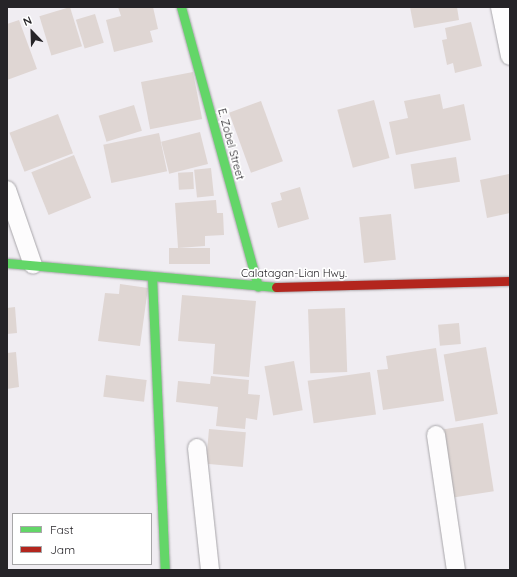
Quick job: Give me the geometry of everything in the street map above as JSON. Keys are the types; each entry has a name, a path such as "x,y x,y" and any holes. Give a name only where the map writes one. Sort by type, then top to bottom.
{"street":[{"name":"E. Zobel Street","path":"181,7 258,288"},
{"path":"500,7 510,56"},
{"path":"7,190 33,265"},
{"name":"Calatagan-Lian Hwy.","path":"7,263 258,288 510,281"},
{"path":"152,277 165,570"},
{"path":"436,435 456,570"},
{"path":"197,448 210,570"}],"building":[{"path":"70,7 82,46 51,56 39,16"},
{"path":"118,7 153,7 158,29 150,31 153,42 114,52 106,20 121,16"},
{"path":"410,7 457,7 459,20 414,28"},
{"path":"95,14 104,43 85,49 76,20"},
{"path":"19,20 37,69 7,80 7,24"},
{"path":"471,22 482,66 455,73 453,63 447,65 442,40 447,39 445,28"},
{"path":"193,72 202,119 150,129 141,82"},
{"path":"440,94 443,109 464,104 471,140 396,155 389,122 408,118 404,101"},
{"path":"374,100 390,158 353,168 337,110"},
{"path":"261,101 283,161 251,173 229,113"},
{"path":"134,105 142,131 107,142 99,116"},
{"path":"58,114 73,153 25,172 9,133"},
{"path":"200,132 208,164 169,174 161,142"},
{"path":"159,133 167,171 111,183 103,145"},
{"path":"74,155 91,198 49,215 31,172"},
{"path":"456,157 460,182 414,189 411,164"},
{"path":"211,168 214,196 197,198 194,170"},
{"path":"193,172 194,189 179,190 178,173"},
{"path":"509,174 510,213 487,218 480,180"},
{"path":"300,187 309,219 278,228 271,203 282,200 280,193"},
{"path":"216,200 217,213 223,213 224,235 205,236 205,246 178,248 175,203"},
{"path":"391,214 396,260 364,263 359,217"},
{"path":"169,248 210,248 210,264 169,264"},
{"path":"120,284 148,288 140,346 98,341 105,293 119,294"},
{"path":"182,295 256,301 249,377 213,374 215,344 178,341"},
{"path":"15,307 17,333 7,334 7,308"},
{"path":"345,308 347,372 310,373 308,309"},
{"path":"459,323 461,344 440,346 438,325"},
{"path":"486,347 498,414 455,421 444,354"},
{"path":"436,348 444,401 383,410 377,370 388,369 386,356"},
{"path":"16,352 19,387 7,389 7,353"},
{"path":"294,361 303,410 273,415 264,366"},
{"path":"370,372 376,415 314,423 308,381"},
{"path":"106,375 147,380 144,402 103,397"},
{"path":"211,376 249,380 248,394 260,395 257,420 246,418 245,429 216,426 218,407 176,402 178,381 210,384"},
{"path":"483,423 494,491 453,498 443,429"},
{"path":"209,429 246,432 243,467 206,464"}],"traffic: fast":[{"path":"181,7 258,287"},
{"path":"7,263 276,287"},
{"path":"152,277 165,570"}],"traffic: jam":[{"path":"276,287 510,281"}]}
